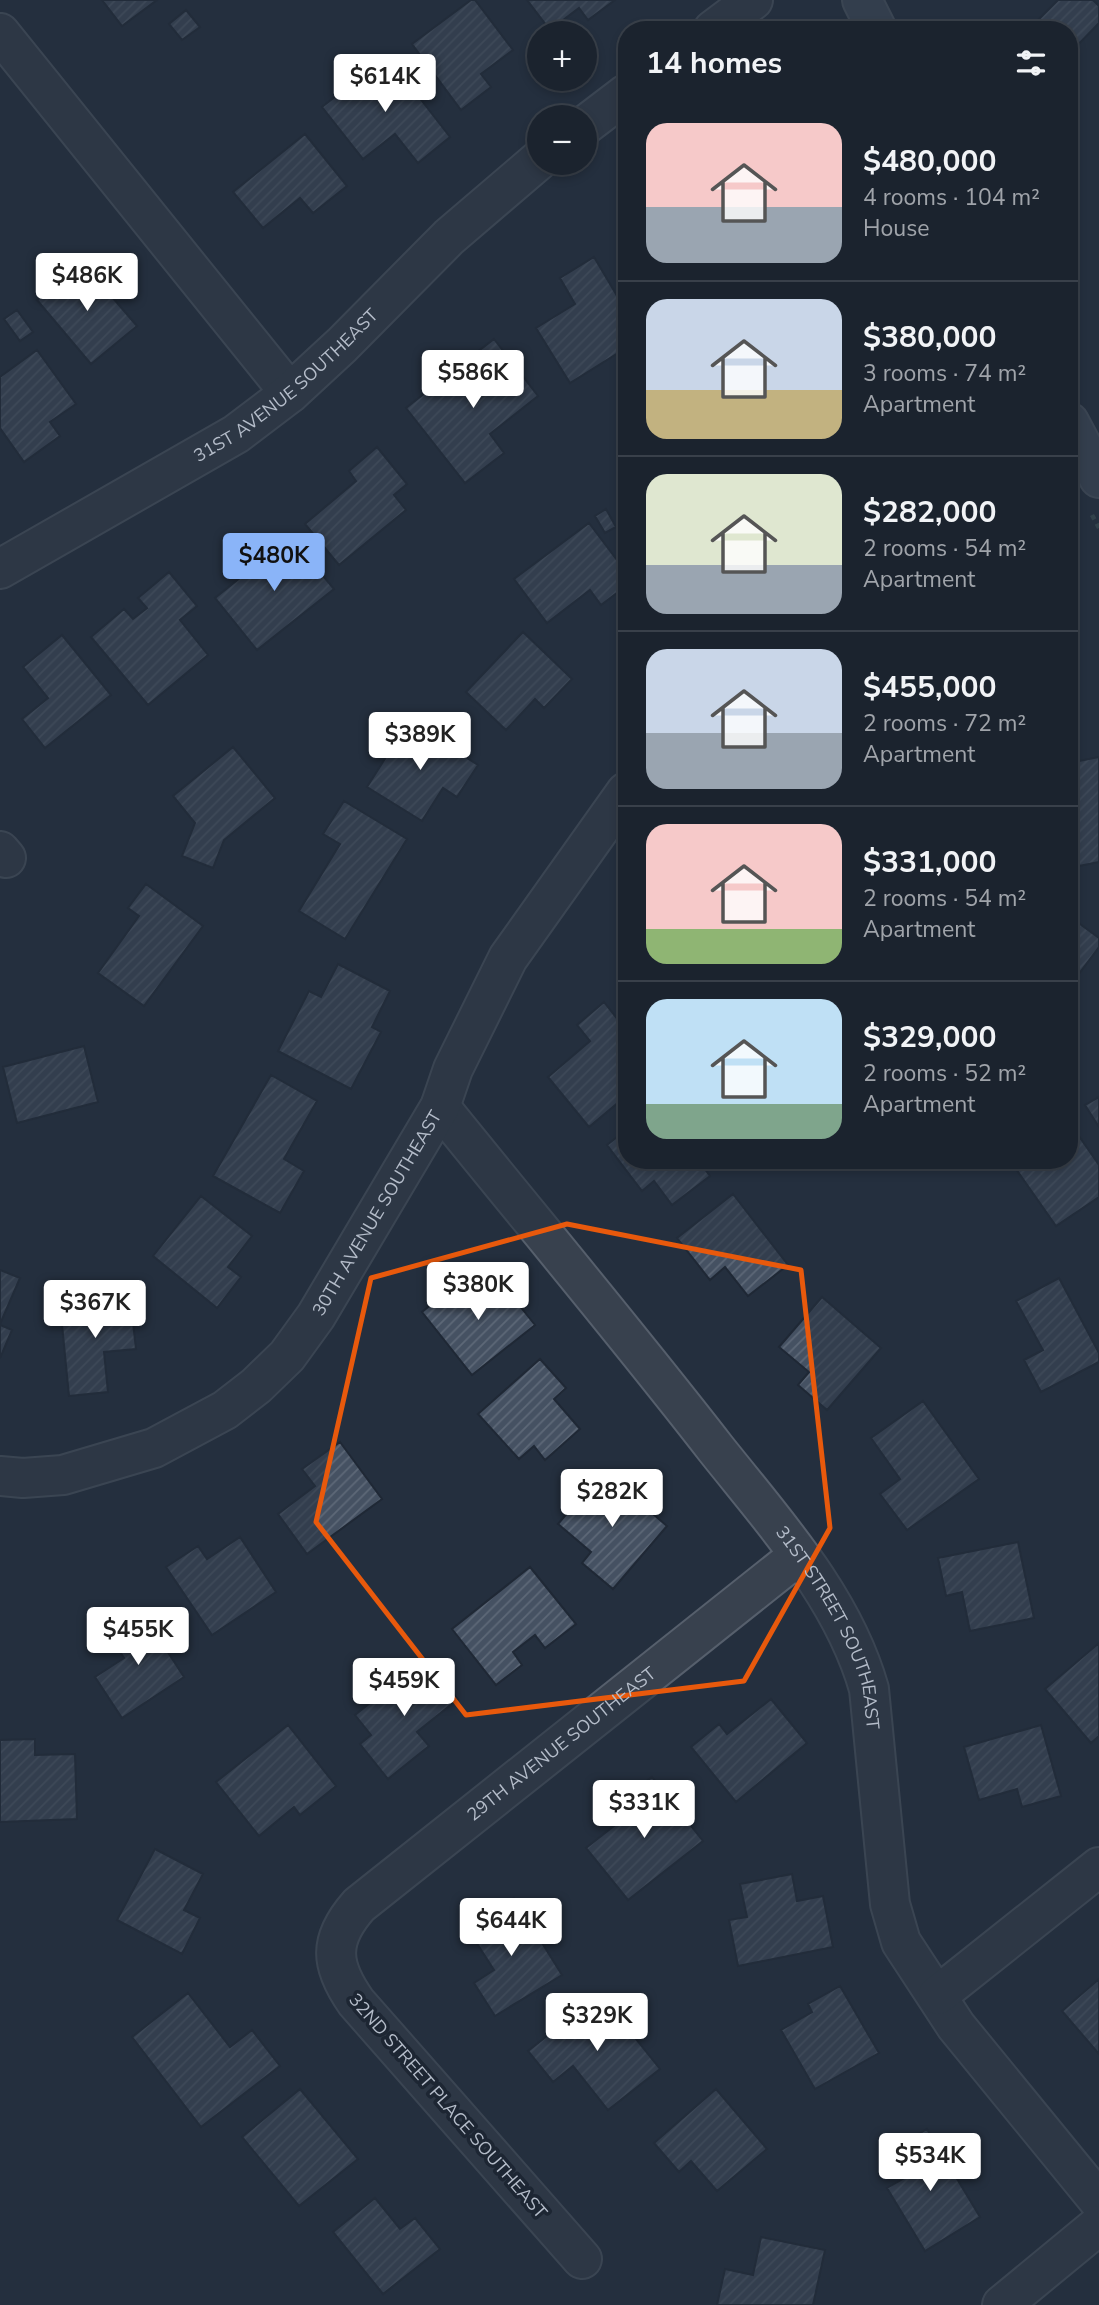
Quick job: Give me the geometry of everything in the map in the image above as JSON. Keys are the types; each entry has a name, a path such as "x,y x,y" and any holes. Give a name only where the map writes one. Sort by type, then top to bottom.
{"main road":[{"path":"862,0 872,21"},
{"path":"1078,439 1099,478"}],"street":[{"path":"725,21 753,0"},
{"path":"0,33 290,393"},
{"path":"597,116 618,100"},
{"name":"31ST AVENUE SOUTHEAST","path":"0,569 236,434 290,393 342,345 449,237 527,170"},
{"name":"30TH AVENUE SOUTHEAST","path":"0,1476 63,1475 155,1448 225,1410 256,1386 287,1356 316,1316 440,1107 453,1069 508,958 618,803"},
{"name":"31ST STREET SOUTHEAST","path":"440,1107 655,1370 799,1555 844,1626 861,1661 869,1689 890,1904 901,1942 911,1962 937,1995 956,2026 1099,2201"},
{"name":"29TH AVENUE SOUTHEAST","path":"335,1944 343,1924 359,1905 799,1555"},
{"path":"937,1995 1099,1867"},
{"name":"32ND STREET PLACE SOUTHEAST","path":"335,1944 342,1982 356,2002 582,2259"},
{"path":"1002,2305 1099,2225"}],"highlighted area":[{"path":"567,1224 801,1270 830,1528 744,1681 466,1715 316,1522 371,1278"}],"building":[{"path":"102,0 157,0 122,26"},
{"path":"471,0 475,0 513,50 481,74 491,87 461,110 412,44"},
{"path":"527,0 615,0 588,20 579,8 562,21 543,21"},
{"path":"1058,0 1093,0 1099,6 1099,23 1078,45 1078,21 1037,21"},
{"path":"186,10 200,27 182,40 169,24"},
{"path":"387,56 450,137 418,163 395,134 363,159 322,107"},
{"path":"305,134 347,186 313,213 300,198 263,228 233,192"},
{"path":"594,257 618,298 618,353 570,383 536,328 575,304 560,278"},
{"path":"82,262 137,326 91,364 37,300"},
{"path":"17,310 33,332 20,341 4,319"},
{"path":"494,339 538,396 490,434 504,453 465,483 406,408 444,378 455,392 469,381 458,367"},
{"path":"37,350 76,404 50,422 60,436 24,462 0,428 0,377"},
{"path":"377,447 407,484 394,495 406,510 339,565 305,524 356,481 349,471"},
{"path":"606,509 616,527 605,533 595,516"},
{"path":"589,523 618,561 618,592 601,605 590,590 547,623 514,579"},
{"path":"291,537 334,589 257,650 215,598"},
{"path":"169,572 197,606 180,620 208,655 148,705 91,637 124,609 133,619 147,608 138,598"},
{"path":"523,632 572,679 544,708 535,699 506,730 466,692"},
{"path":"62,635 111,695 45,748 22,719 48,698 23,667"},
{"path":"409,721 478,765 457,797 443,788 422,821 367,787"},
{"path":"233,747 275,798 224,840 213,868 182,856 195,823 173,796"},
{"path":"1099,757 1099,862 1078,866 1078,761"},
{"path":"344,801 407,839 345,939 299,911 340,844 323,834"},
{"path":"146,884 203,926 144,1006 98,973 139,916 128,908"},
{"path":"1078,923 1099,938 1099,947 1078,975"},
{"path":"338,964 390,991 372,1027 381,1032 351,1089 278,1051 309,991 321,997"},
{"path":"604,1002 618,1020 618,1103 589,1127 548,1077 590,1041 577,1025"},
{"path":"84,1046 98,1102 17,1123 3,1067"},
{"path":"271,1075 317,1101 284,1159 304,1171 280,1213 213,1176"},
{"path":"1099,1097 1099,1127 1085,1105"},
{"path":"1078,1135 1099,1165 1099,1197 1056,1226 1016,1169 1078,1169"},
{"path":"618,1136 618,1159 607,1145"},
{"path":"625,1169 705,1169 710,1176 672,1205 654,1181 642,1191"},
{"path":"733,1194 788,1265 748,1296 725,1267 710,1280 677,1238"},
{"path":"201,1196 252,1236 228,1267 241,1277 217,1308 153,1256"},
{"path":"0,1270 20,1278 0,1324"},
{"path":"465,1277 480,1296 499,1280 535,1325 472,1375 422,1312"},
{"path":"1059,1278 1099,1353 1099,1362 1041,1392 1024,1360 1043,1350 1016,1301"},
{"path":"130,1296 136,1349 104,1352 108,1392 69,1396 60,1304"},
{"path":"822,1297 881,1348 827,1410 798,1385 809,1372 779,1347"},
{"path":"0,1325 12,1330 0,1358"},
{"path":"540,1359 566,1388 554,1399 580,1429 545,1460 534,1446 519,1459 478,1414"},
{"path":"923,1401 979,1479 907,1530 880,1494 900,1479 871,1438"},
{"path":"340,1442 382,1499 307,1554 278,1514 315,1486 302,1469"},
{"path":"603,1471 667,1526 613,1589 582,1563 591,1552 558,1524"},
{"path":"240,1537 276,1592 212,1635 166,1567 198,1546 207,1559"},
{"path":"1018,1542 1034,1618 970,1631 962,1592 946,1596 938,1558"},
{"path":"530,1567 576,1624 545,1648 535,1635 513,1652 522,1665 496,1685 452,1629"},
{"path":"141,1611 184,1677 122,1718 95,1677 124,1658 108,1633"},
{"path":"1099,1643 1099,1736 1091,1743 1045,1689"},
{"path":"425,1659 458,1699 417,1732 429,1746 388,1779 360,1744 371,1735 355,1715"},
{"path":"771,1699 807,1743 736,1802 691,1747 719,1724 727,1734"},
{"path":"288,1725 336,1786 300,1815 294,1807 259,1836 216,1782"},
{"path":"1041,1725 1061,1796 1022,1807 1017,1789 979,1800 964,1747"},
{"path":"35,1739 35,1755 75,1754 77,1819 0,1822 0,1740"},
{"path":"652,1777 703,1841 628,1900 586,1848 629,1814 619,1802"},
{"path":"155,1849 203,1874 184,1910 200,1918 182,1954 117,1920"},
{"path":"792,1874 797,1901 823,1896 833,1947 738,1966 729,1920 747,1917 740,1884"},
{"path":"514,1898 562,1975 495,2016 474,1983 494,1970 467,1928"},
{"path":"1099,1979 1099,2054 1062,2011"},
{"path":"840,1986 879,2053 815,2089 781,2030 812,2012 808,2004"},
{"path":"188,1993 230,2047 252,2030 280,2066 201,2127 132,2037"},
{"path":"600,1994 660,2069 608,2110 573,2066 553,2082 528,2051"},
{"path":"300,2089 358,2159 299,2206 242,2137"},
{"path":"716,2089 767,2149 717,2191 691,2161 679,2172 654,2143"},
{"path":"927,2129 980,2217 925,2251 887,2188 908,2176 893,2150"},
{"path":"375,2198 400,2229 415,2218 440,2249 383,2294 333,2232"},
{"path":"761,2237 825,2250 813,2305 717,2305 725,2269 753,2275"}]}
